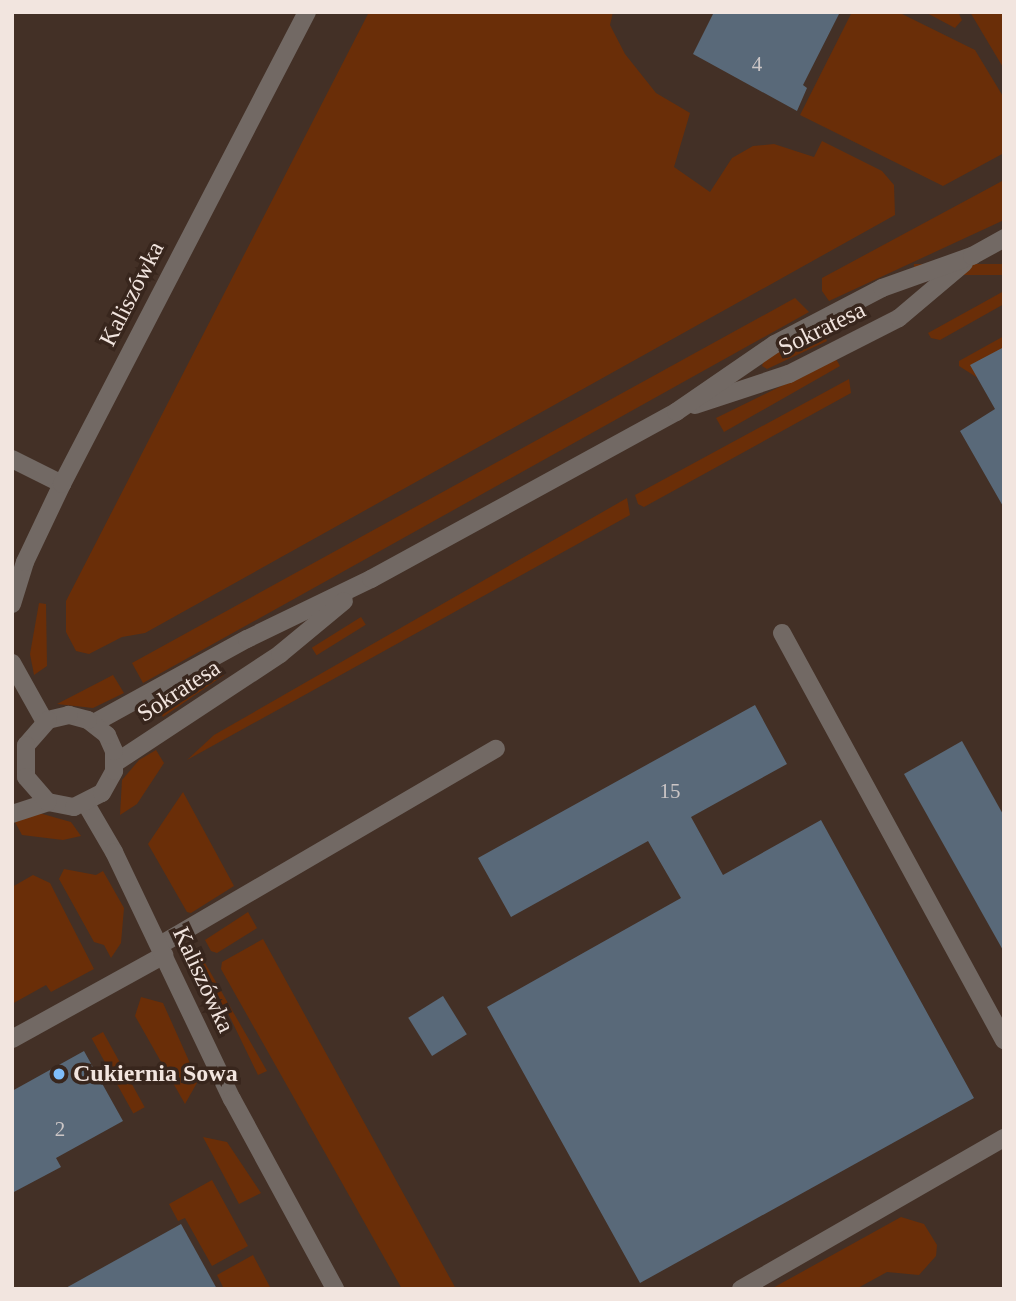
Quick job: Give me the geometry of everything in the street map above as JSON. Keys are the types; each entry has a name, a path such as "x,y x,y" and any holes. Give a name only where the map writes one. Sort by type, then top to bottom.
{"street":[{"name":"Kaliszówka","path":"12,604 25,562 62,484 307,12"},
{"name":"Sokratesa","path":"94,723 247,639 371,579 676,412 775,344 882,288 972,256 1004,238"},
{"name":"Sokratesa","path":"676,412 789,374 900,318 972,256"},
{"path":"12,458 62,484"},
{"name":"Sokratesa","path":"86,804 107,786 115,763 280,653 371,579"},
{"path":"782,633 1004,1040"},
{"path":"12,663 44,723"},
{"path":"86,804 65,807 48,802 28,782 18,767 30,738 44,723 69,715 94,723 110,740 115,763"},
{"path":"12,1039 496,749"},
{"path":"12,814 48,802"},
{"name":"Kaliszówka","path":"86,804 162,950 232,1099 335,1289"},
{"path":"741,1289 1004,1138"}],"shaded area":[{"path":"369,12 613,12 610,25 625,54 656,93 690,113 674,167 710,192 732,158 753,146 774,144 814,157 822,141 882,171 894,185 895,215 145,633 122,637 89,654 76,651 66,632 66,601"},
{"path":"852,12 898,12 975,50 1004,98 1004,153 943,186 800,115"},
{"path":"925,12 958,12 962,20 955,28"},
{"path":"970,12 1004,12 1004,69"},
{"path":"1004,180 1004,220 829,301 822,291 822,278"},
{"path":"914,264 1004,264 1004,275 914,275"},
{"path":"1004,291 1004,304 940,340 931,338 928,333"},
{"path":"795,298 809,312 143,683 132,663"},
{"path":"820,329 827,341 767,369 762,366 764,360"},
{"path":"1004,336 1004,374 981,380 959,366 959,361"},
{"path":"836,359 840,366 724,432 716,418"},
{"path":"849,379 851,393 644,507 638,504 635,495"},
{"path":"627,498 630,515 187,760 214,735"},
{"path":"39,603 46,604 47,666 34,675 30,654"},
{"path":"361,617 366,625 317,655 312,648"},
{"path":"220,666 224,675 163,717 154,702"},
{"path":"113,675 124,693 93,708 57,704"},
{"path":"156,750 164,763 137,804 120,815 122,780 139,760"},
{"path":"183,792 234,886 191,913 187,912 148,844"},
{"path":"39,813 71,822 81,836 63,840 22,835 15,822"},
{"path":"64,869 96,875 103,871 124,908 121,943 111,958 104,945 94,942 59,879"},
{"path":"33,875 50,883 94,969 51,992 46,985 12,1004 12,887"},
{"path":"248,912 257,928 217,953 211,951 205,940"},
{"path":"263,939 456,1289 402,1289 221,969 222,962"},
{"path":"197,949 267,1071 258,1075 226,1009 209,1002 194,967"},
{"path":"141,997 163,1003 198,1081 185,1104 135,1016"},
{"path":"103,1032 145,1107 133,1114 92,1038"},
{"path":"203,1137 227,1142 261,1193 239,1204"},
{"path":"212,1180 248,1246 212,1266 185,1218 178,1221 169,1204"},
{"path":"901,1217 924,1224 937,1245 936,1256 919,1275 887,1272 856,1289 771,1289"},
{"path":"253,1255 271,1289 224,1289 217,1275"}],"building":[{"path":"714,12 840,12 803,85 807,88 797,111 693,54"},
{"path":"1004,347 1004,508 960,431 995,409 970,365"},
{"path":"755,705 787,764 691,817 723,875 821,820 974,1098 640,1283 487,1007 681,898 648,841 511,917 478,858"},
{"path":"962,741 1004,816 1004,952 904,774"},
{"path":"443,996 467,1034 432,1056 408,1018"},
{"path":"84,1051 123,1121 56,1158 61,1167 12,1193 12,1091"},
{"path":"181,1224 217,1289 64,1289"}],"place":[{"name":"Cukiernia Sowa","path":"59,1074"}]}
